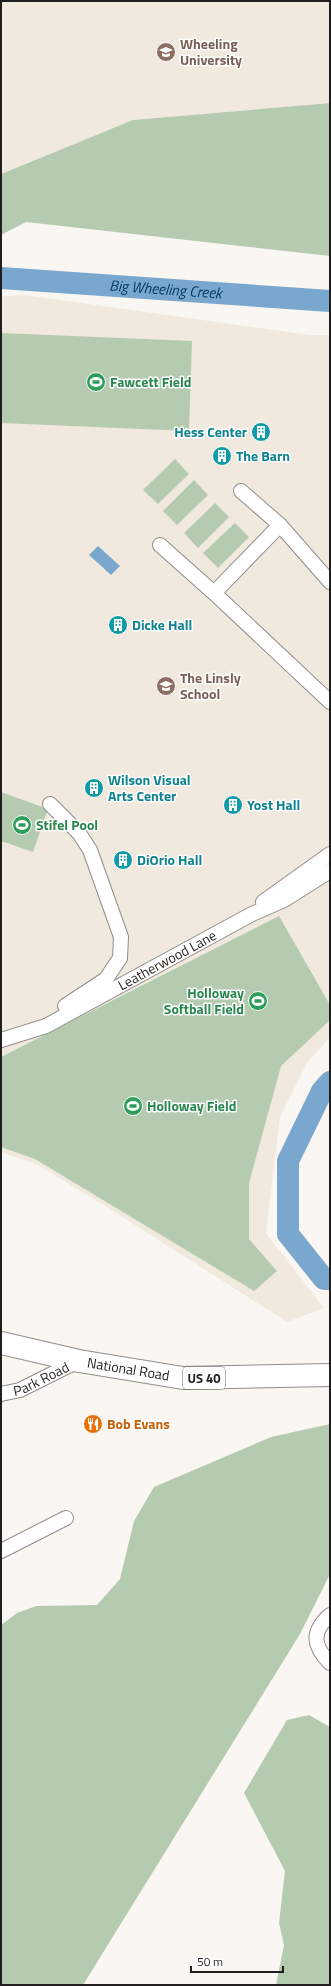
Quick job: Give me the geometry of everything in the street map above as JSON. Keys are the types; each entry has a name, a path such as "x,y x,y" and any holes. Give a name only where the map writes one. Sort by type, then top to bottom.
{"main road":[{"name":"National Road","path":"1,1343 79,1361 183,1378 330,1375"}],"street":[{"path":"241,491 280,525 330,582"},
{"path":"214,593 280,525"},
{"path":"160,545 214,593 330,702"},
{"path":"25,1033 106,978 120,958 121,938 90,850 79,833 50,804"},
{"path":"252,914 263,902 330,854"},
{"name":"Leatherwood Lane","path":"1,1040 46,1026 252,914 284,900 330,871"},
{"name":"Park Road","path":"1,1394 20,1390 79,1361"},
{"path":"1,1551 66,1518"},
{"path":"330,1616 318,1631 316,1638 317,1648 330,1663"}],"shaded area":[{"name":"Wheeling University","path":"1,1 330,1 330,103 133,120 1,174"},
{"name":"The Linsly School","path":"25,295 310,335 330,335 330,1037 307,1063 280,1117 266,1233 324,1308 287,1322 110,1209 36,1164 1,1152 1,296"}],"green space":[{"path":"330,103 330,256 26,222 1,235 1,174 133,120"},
{"name":"Fawcett Field","path":"1,333 192,341 189,431 1,423"},
{"path":"175,459 189,474 158,504 143,490"},
{"path":"194,480 208,495 177,525 163,511"},
{"path":"215,503 229,517 198,548 184,533"},
{"path":"235,523 249,537 218,568 203,553"},
{"name":"Stifel Pool","path":"1,792 48,809 33,852 1,841"},
{"path":"279,916 330,1005 330,1020 281,1066 249,1183 249,1239 277,1271 254,1291 35,1159 1,1147 1,1057"},
{"path":"330,1424 330,1574 300,1634 83,1985 1,1985 1,1625 17,1613 36,1606 97,1605 120,1579 134,1521 154,1487 271,1437"},
{"path":"309,1715 330,1727 330,1985 276,1985 284,1945 279,1923 285,1871 244,1793 287,1720"}],"water":[{"path":"98,546 120,566 111,575 89,555"}],"waterway":[{"name":"Big Wheeling Creek","path":"1,278 330,301"},
{"name":"Big Wheeling Creek","path":"330,1082 322,1091 288,1161 288,1234 324,1279 330,1279"}],"place":[{"name":"Wheeling University","path":"166,52"},
{"name":"Fawcett Field","path":"96,382"},
{"name":"Hess Center","path":"261,432"},
{"name":"The Barn","path":"222,456"},
{"name":"Dicke Hall","path":"118,625"},
{"name":"The Linsly School","path":"166,686"},
{"name":"Wilson Visual Arts Center","path":"94,788"},
{"name":"Yost Hall","path":"233,805"},
{"name":"Stifel Pool","path":"22,825"},
{"name":"DiOrio Hall","path":"123,860"},
{"name":"Holloway Softball Field","path":"258,1001"},
{"name":"Holloway Field","path":"133,1106"},
{"name":"Bob Evans","path":"93,1424"}]}
